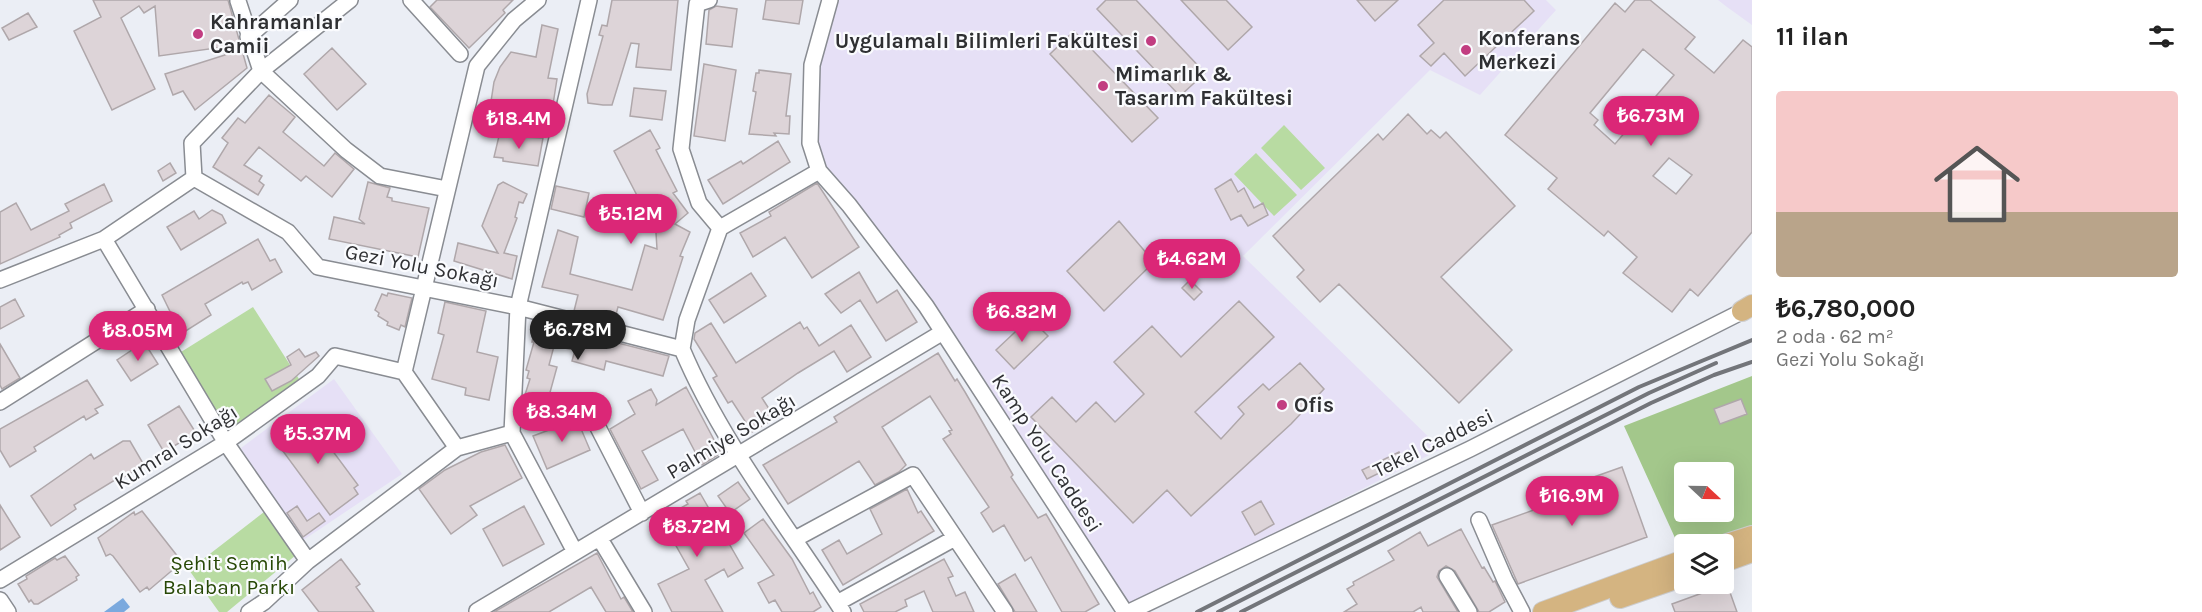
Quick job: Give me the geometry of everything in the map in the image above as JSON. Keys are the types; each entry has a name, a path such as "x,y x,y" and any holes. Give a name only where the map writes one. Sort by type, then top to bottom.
{"main road":[{"path":"1734,542 1752,536"},
{"path":"1734,558 1752,552"},
{"path":"1543,612 1674,564"},
{"path":"1581,612 1674,579"}],"street":[{"path":"248,37 290,0"},
{"path":"0,280 104,239 194,178 192,143 261,71 350,0"},
{"path":"411,0 460,54"},
{"path":"458,448 404,372 477,66 514,20 538,0"},
{"path":"575,552 512,433 518,307 589,0"},
{"path":"709,0 697,4 681,150 699,203 720,228"},
{"name":"Kamp Yolu Caddesi","path":"830,0 812,65 810,143 819,171 856,214 943,332 1127,612"},
{"path":"238,1 261,71 346,150 380,176 447,189"},
{"path":"819,171 720,228 687,320 682,349 693,374 741,455 840,608 955,538"},
{"name":"Gezi Yolu Sokağı","path":"194,178 288,232 318,267 518,307 682,349"},
{"path":"104,239 226,443 308,561"},
{"name":"Tekel Caddesi","path":"1127,612 1470,449 1749,308"},
{"path":"0,402 147,309"},
{"name":"Palmiye Sokağı","path":"477,612 943,332"},
{"name":"Kumral Sokağı","path":"0,580 226,443 318,376 335,356 404,372"},
{"path":"587,406 642,513"},
{"path":"249,612 268,607 308,561 458,448 512,433"},
{"path":"795,539 913,475 1005,612"},
{"path":"1479,520 1505,580 1522,612"},
{"path":"600,539 644,612"},
{"path":"1447,576 1469,612"},
{"path":"0,600 8,612"}],"shaded area":[{"path":"834,0 1546,0 1556,10 1480,95 1430,70 1243,256 1441,449 1128,608 824,171 818,142 819,65"},
{"path":"1718,0 1752,0 1752,25 1727,7"},
{"path":"334,379 402,474 299,543 241,448"}],"green space":[{"path":"1284,125 1325,168 1301,190 1261,148"},
{"path":"1256,153 1297,195 1274,216 1234,174"},
{"path":"253,307 299,379 228,434 181,352"},
{"path":"1752,376 1752,525 1726,534 1674,536 1624,426"},
{"name":"Şehit Semih Balaban Parkı","path":"264,512 296,555 227,612 219,612 189,570"}],"water":[{"path":"123,598 130,607 124,612 104,612"}],"building":[{"path":"93,0 228,0 247,68 195,110 183,91 173,95 165,74 225,55 223,47 159,56 155,6 144,13 139,6 121,18 155,89 112,110 74,31 101,17"},
{"path":"437,0 513,0 503,10 505,13 469,48 430,7"},
{"path":"612,0 678,0 671,70 636,67 639,44 631,43 612,105 588,103 587,94 603,36 599,35 602,25 607,26"},
{"path":"766,0 803,0 799,24 763,19"},
{"name":"Uygulamalı Bilimleri Fakültesi","path":"1106,0 1136,0 1205,73 1180,96 1097,9"},
{"path":"1181,0 1226,0 1252,27 1228,50"},
{"path":"1357,0 1398,0 1375,21"},
{"name":"Konferans Merkezi","path":"1444,0 1524,0 1534,11 1465,76 1444,53 1431,66 1420,56 1434,43 1418,25"},
{"path":"1635,0 1650,0 1695,37 1685,49 1714,73 1743,40 1752,47 1752,232 1698,296 1690,289 1672,312 1623,273 1637,257 1608,231 1604,236 1548,189 1557,178 1505,135 1615,3 1625,12","holes":["1643,49 1674,75 1615,144 1594,125 1598,120 1590,113","1669,158 1692,175 1676,194 1653,176"]},
{"path":"716,6 737,9 732,47 706,44 709,10"},
{"path":"28,13 37,27 9,40 2,28"},
{"path":"542,25 558,29 548,78 557,79 551,117 508,110 505,125 488,121 494,82 500,67 511,52 536,57"},
{"name":"Mimarlık & Tasarım Fakültesi","path":"1074,31 1158,118 1132,142 1050,54"},
{"path":"332,48 366,84 337,110 304,74"},
{"path":"704,64 736,70 725,141 694,136"},
{"path":"759,70 791,74 786,116 790,116 789,134 774,133 776,136 749,134 756,92 753,91 756,73 759,73"},
{"path":"634,88 666,91 662,120 630,116"},
{"path":"269,95 295,117 283,132 324,166 335,153 354,169 332,197 306,176 301,181 259,147 244,165 262,176 259,181 264,185 258,195 213,167 228,143 222,138 238,118 245,123"},
{"path":"1408,114 1427,134 1431,130 1440,138 1446,132 1515,206 1441,277 1512,350 1459,403 1339,284 1320,302 1297,277 1304,270 1273,236 1378,134 1383,140"},
{"path":"650,130 660,148 656,150 677,191 673,193 688,213 675,224 690,232 680,256 683,257 663,320 618,307 614,322 574,311 578,295 542,287 558,230 578,237 570,274 632,290 645,245 657,249 654,201 643,207 614,151"},
{"path":"499,136 543,138 538,166 503,161 503,158 494,157"},
{"path":"778,141 790,162 723,204 708,180 741,161 743,164"},
{"path":"170,163 176,173 163,181 158,171"},
{"path":"1231,179 1238,192 1244,188 1254,208 1263,203 1268,215 1248,226 1241,215 1231,220 1215,189"},
{"path":"368,182 390,188 387,197 392,198 392,201 429,208 418,257 329,239 334,217 365,224 359,219"},
{"path":"503,182 527,194 523,203 519,202 515,217 517,218 504,253 517,256 512,279 454,261 458,243 498,253 482,226 498,185"},
{"path":"817,183 859,247 812,278 785,237 753,257 740,233 771,216 769,212"},
{"path":"104,184 112,201 70,223 72,228 59,235 60,237 0,264 0,212 16,203 31,230 69,211 65,204"},
{"path":"556,186 589,193 584,217 551,209"},
{"path":"212,210 222,215 226,223 181,250 167,227 194,211 199,219"},
{"path":"1119,221 1154,262 1104,311 1067,271"},
{"path":"258,239 270,261 275,259 282,272 252,290 248,282 243,284 242,282 205,304 211,315 181,334 162,295"},
{"path":"859,272 877,303 897,290 917,322 886,341 860,300 841,313 825,294"},
{"path":"751,273 766,296 724,323 709,300"},
{"path":"1190,280 1202,292 1194,300 1182,288"},
{"path":"388,293 412,298 405,327 401,325 399,330 387,325 388,322 378,316 379,313 375,310 382,294 387,296"},
{"path":"15,299 24,316 0,329 0,307"},
{"path":"1239,301 1274,337 1195,412 1221,439 1244,414 1238,407 1263,384 1269,390 1300,363 1324,389 1291,424 1191,516 1167,490 1133,523 1031,417 1052,397 1076,422 1096,402 1115,422 1144,394 1114,362 1152,326 1181,357"},
{"path":"445,302 486,311 477,352 498,357 489,400 465,395 466,388 432,379 444,335 438,333"},
{"path":"1030,318 1048,336 1014,369 996,350"},
{"path":"536,322 669,356 663,376 606,361 604,370 572,361 575,350 554,346 549,365 557,367 546,407 535,421 524,417 523,401 530,379 527,378 529,371 526,370 534,342 532,342"},
{"path":"800,322 804,329 807,327 819,346 851,325 871,357 847,372 834,351 798,373 762,398 775,418 752,432 732,401 728,403 713,378 717,376 694,339 695,333 711,323 736,363"},
{"path":"144,342 158,364 131,381 117,360"},
{"path":"0,344 20,378 2,389 0,385"},
{"path":"299,349 305,357 316,352 319,356 291,381 272,391 265,379 291,365 287,357"},
{"path":"938,353 955,381 957,379 965,392 1013,475 1011,477 1038,518 1046,514 1099,604 1085,612 1062,612 1031,557 1025,561 1004,525 993,532 981,513 989,507 943,439 951,434 949,431 952,430 930,396 882,427 906,465 899,472 875,485 859,461 788,504 763,465 837,422 834,417"},
{"path":"87,380 103,405 95,409 98,413 86,420 84,416 34,447 36,451 10,467 0,450 0,429"},
{"path":"686,387 721,453 702,465 683,429 642,451 658,480 641,489 610,429 635,414 628,401 651,389 657,400 656,405"},
{"path":"1741,399 1747,414 1720,424 1714,409"},
{"path":"179,406 196,433 164,452 148,425"},
{"path":"306,415 358,485 354,488 358,494 330,515 274,439"},
{"path":"576,417 590,450 547,469 533,436 565,424 564,422"},
{"path":"123,441 130,441 144,465 74,505 76,509 51,526 31,496 91,454 94,459"},
{"path":"505,445 522,478 470,506 477,515 451,534 419,489 445,470 481,452"},
{"path":"1399,452 1404,461 1367,479 1362,470"},
{"path":"1622,467 1647,537 1518,584 1492,525 1556,502 1554,495 1575,488 1574,484"},
{"path":"738,482 750,499 730,513 718,496"},
{"path":"907,489 918,513 921,511 934,531 843,585 822,550 839,540 847,554 882,534 870,509"},
{"path":"700,493 743,568 728,577 724,569 705,580 723,612 672,612 658,584 689,569 661,519 688,504 686,501"},
{"path":"1261,501 1274,524 1255,535 1242,512"},
{"path":"0,505 20,537 0,550"},
{"path":"297,506 307,521 319,513 325,521 303,537 287,513"},
{"path":"524,506 544,544 503,566 483,529"},
{"path":"142,511 182,562 149,590 147,587 140,592 113,556 110,554 106,556 98,538 134,512 135,515"},
{"path":"763,519 792,559 810,594 813,592 821,607 813,612 782,612 775,600 769,603 758,583 774,575 744,533"},
{"path":"1461,529 1482,568 1484,567 1493,582 1495,581 1505,602 1489,612 1479,612 1455,571 1446,566 1439,571 1437,577 1458,612 1423,612 1421,607 1413,612 1344,612 1357,604 1347,589 1354,585 1353,582 1394,560 1388,551 1420,532 1428,546"},
{"path":"597,553 621,599 624,597 633,612 606,612 591,587 549,612 494,612"},
{"path":"65,556 79,575 76,577 77,580 38,604 34,604 31,600 29,602 18,584 27,579 26,576 55,558 57,560"},
{"path":"341,559 360,584 356,587 374,612 319,612 302,590"},
{"path":"944,559 953,576 948,578 956,596 965,592 974,612 933,612 924,591 905,600 907,606 895,612 864,612 860,604"},
{"path":"1015,574 1037,612 1015,612 998,584"},
{"path":"1700,594 1731,594 1737,612 1675,612 1672,604"}],"railway":[{"path":"1197,612 1639,387 1752,340"},
{"path":"1241,612 1651,403 1714,375 1752,362"},
{"path":"1218,612 1649,393 1716,363"}],"place":[{"name":"Kahramanlar Camii","path":"198,34"},
{"name":"Uygulamalı Bilimleri Fakültesi","path":"1151,41"},
{"name":"Konferans Merkezi","path":"1466,50"},
{"name":"Mimarlık & Tasarım Fakültesi","path":"1103,86"},
{"name":"Ofis","path":"1282,405"}]}
